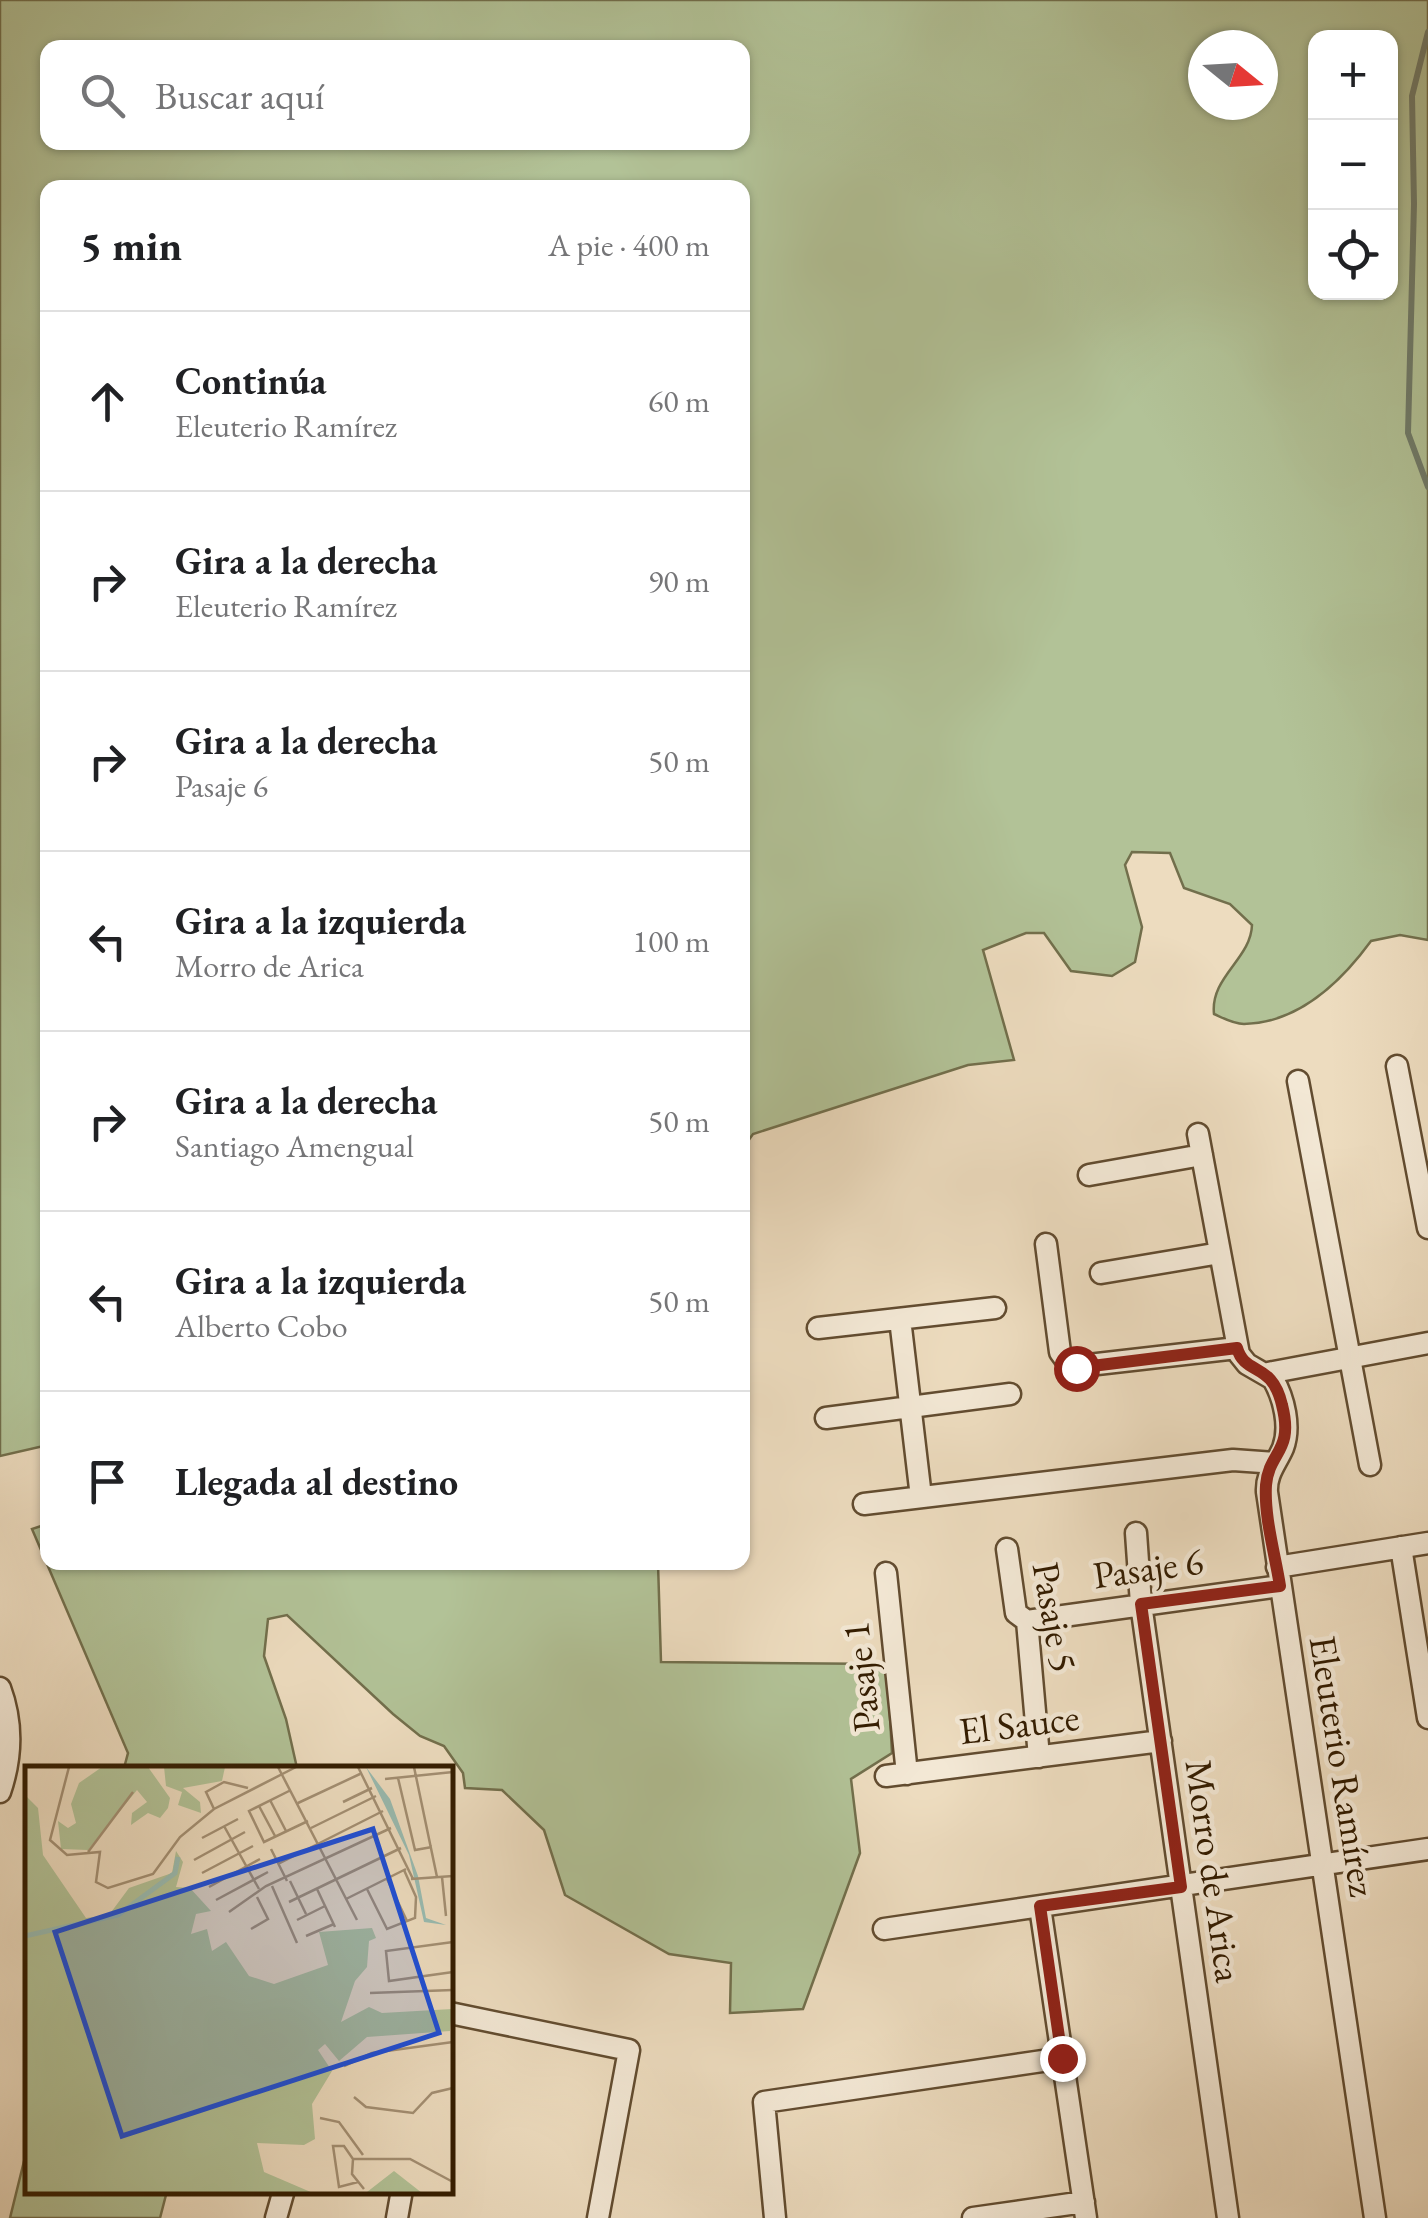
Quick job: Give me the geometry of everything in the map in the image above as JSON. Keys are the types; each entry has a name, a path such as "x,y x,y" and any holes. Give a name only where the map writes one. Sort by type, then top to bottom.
{"street":[{"path":"1398,1066 1428,1228"},
{"path":"1298,1081 1370,1464"},
{"path":"1090,1175 1200,1145 1237,1348 1247,1364 1268,1373 1428,1344"},
{"path":"1046,1244 1060,1352 1071,1367 1237,1348"},
{"path":"1102,1273 1220,1253"},
{"path":"818,1328 995,1308"},
{"path":"900,1319 921,1497"},
{"name":"Eleuterio Ramírez","path":"1268,1373 1276,1385 1286,1438 1268,1476 1266,1492 1375,2218"},
{"path":"826,1418 1010,1394"},
{"path":"864,1504 1232,1460 1275,1463"},
{"name":"Morro de Arica","path":"1136,1533 1141,1604 1228,2218"},
{"name":"Pasaje 6","path":"1026,1620 1141,1604 1428,1543"},
{"path":"1402,1547 1428,1718"},
{"name":"Pasaje 5","path":"1007,1549 1016,1612 1026,1620 1039,1757"},
{"name":"Pasaje 1","path":"886,1573 896,1775"},
{"path":"0,1688 10,1751 0,1792"},
{"name":"El Sauce","path":"896,1775 1161,1741"},
{"path":"884,1930 1428,1850"},
{"path":"973,2218 1085,2210 1040,1906"},
{"path":"452,2013 629,2050 598,2218"},
{"path":"775,2218 764,2102 1062,2058"},
{"path":"276,2218 283,2193"},
{"path":"398,2218 402,2193"}],"green space":[{"path":"0,0 1428,0 1428,940 1400,935 1371,941 1332,985 1300,1008 1264,1022 1232,1022 1214,1014 1214,1001 1245,948 1252,925 1230,904 1184,888 1170,853 1132,852 1125,865 1142,927 1135,962 1112,976 1071,971 1044,933 1026,933 983,950 1014,1060 968,1065 753,1134 750,1138 750,180 40,180 40,1447 0,1456"},
{"path":"40,1526 40,1548 32,1529"},
{"path":"50,1570 658,1570 661,1662 887,1664 892,1753 851,1779 860,1853 803,2009 730,2013 731,1963 669,1954 565,1895 544,1830 502,1790 465,1788 463,1773 444,1746 420,1736 393,1714 287,1615 268,1619 264,1656 286,1719 297,1766 125,1766 128,1753"},
{"path":"25,2157 25,2193 166,2193 160,2218 10,2218"}],"waterway":[{"path":"1428,32 1412,96 1414,204 1408,433 1428,487"}],"route":[{"path":"1062,2058 1040,1906 1181,1887 1141,1604 1280,1586 1266,1484 1286,1438 1282,1401 1273,1378 1242,1360 1237,1348 1076,1368"}]}
